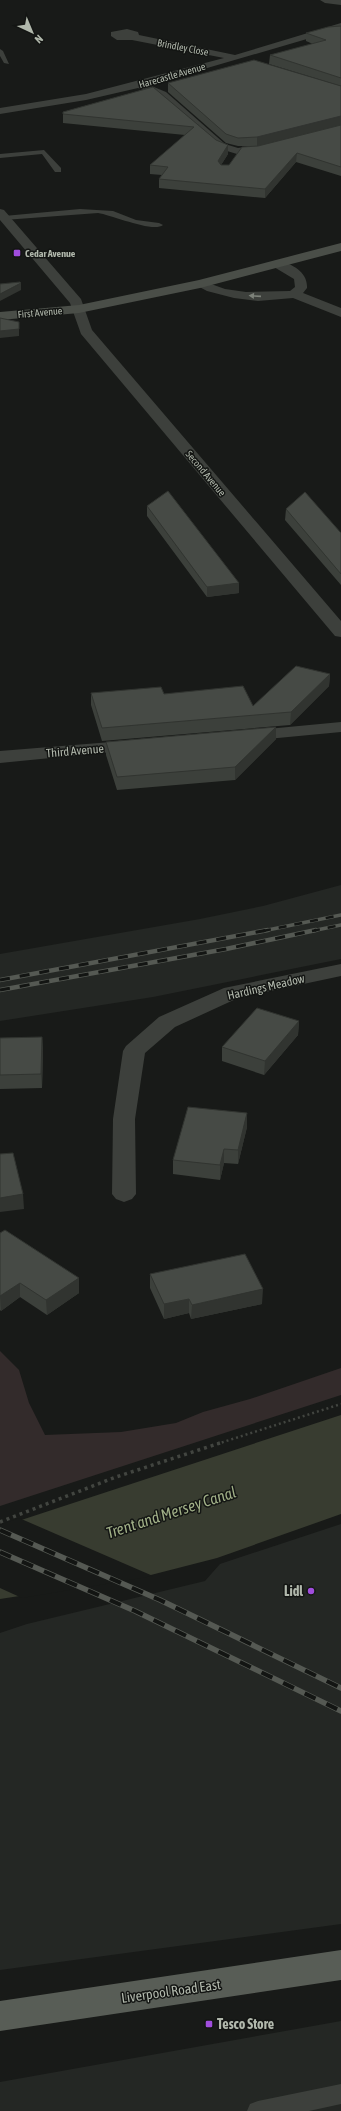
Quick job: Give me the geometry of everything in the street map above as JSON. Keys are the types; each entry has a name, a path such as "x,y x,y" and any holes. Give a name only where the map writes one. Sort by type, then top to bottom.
{"main road":[{"path":"79,309 200,284 341,247"},
{"name":"First Avenue","path":"0,316 79,309"},
{"name":"Liverpool Road East","path":"0,2016 341,1965"}],"street":[{"path":"325,0 341,2"},
{"name":"Harecastle Avenue","path":"0,111 52,103 138,85 341,26"},
{"name":"Brindley Close","path":"132,37 235,57 257,64"},
{"path":"138,85 162,94 222,146 237,151 257,150 280,144"},
{"path":"229,164 237,151"},
{"name":"Second Avenue","path":"1,217 76,302 86,331 341,632"},
{"path":"278,264 298,274 302,281 301,288 294,294"},
{"path":"200,284 224,293 256,297 294,294 341,313"},
{"path":"230,737 341,727"},
{"name":"Third Avenue","path":"0,758 151,744"},
{"name":"Hardings Meadow","path":"124,1194 124,1119 134,1051 167,1022 232,992 341,970"}],"lane":[{"path":"1,53 7,63"},
{"path":"0,156 44,152 58,170"},
{"path":"1,217 98,211 113,213 134,222 159,225"},
{"path":"258,2111 341,2094"}],"path":[{"path":"0,1522 116,1477 341,1404"}],"shaded area":[{"path":"341,885 341,959 153,997 0,1021 0,954 200,919 263,906"},
{"path":"0,1351 19,1370 29,1403 45,1435 121,1432 176,1423 203,1412 250,1399 341,1368 341,1395 0,1506"},
{"path":"341,1524 341,1924 0,1970 0,1633 27,1624 205,1581 220,1564"},
{"path":"341,2021 341,2111 0,2111 0,2082"}],"water":[{"name":"Trent and Mersey Canal","path":"341,1415 341,1514 217,1558 143,1577 0,1599 0,1527"}],"pier":[{"path":"19,1518 153,1576 22,1598 0,1588 0,1525"}],"building":[{"path":"341,26 341,78 270,55 326,40 306,33 328,27"},
{"path":"254,60 341,86 341,116 257,137 238,138 226,134 168,83"},
{"path":"153,87 216,140 228,145 218,161 221,165 229,165 242,147 258,146 341,125 341,167 297,153 265,189 159,179 168,167 150,165 194,127 63,114 63,112"},
{"path":"21,283 0,294 0,284"},
{"path":"0,318 19,322 19,329 0,331"},
{"path":"168,491 239,583 207,587 147,506"},
{"path":"305,492 341,533 341,574 286,509"},
{"path":"296,666 330,674 291,712 102,728 91,693 161,687 164,694 243,686 253,706"},
{"path":"276,727 235,767 117,777 106,742"},
{"path":"257,1008 299,1021 265,1061 222,1047"},
{"path":"42,1037 41,1074 0,1075 0,1038"},
{"path":"188,1107 247,1113 238,1150 224,1149 220,1165 173,1160"},
{"path":"13,1153 23,1194 0,1198 0,1154"},
{"path":"5,1230 79,1278 46,1300 20,1283 0,1296 0,1233"},
{"path":"245,1254 263,1289 192,1305 189,1299 164,1304 150,1274"}],"railway":[{"path":"267,930 341,915"},
{"path":"312,931 341,925"},
{"path":"0,980 267,930"},
{"path":"0,990 226,949 316,930"},
{"path":"0,1530 160,1600 341,1688"},
{"path":"0,1552 135,1611 341,1711"}],"place":[{"name":"Cedar Avenue","path":"17,253"},
{"name":"Lidl","path":"311,1591"},
{"name":"Tesco Store","path":"209,2024"}]}
